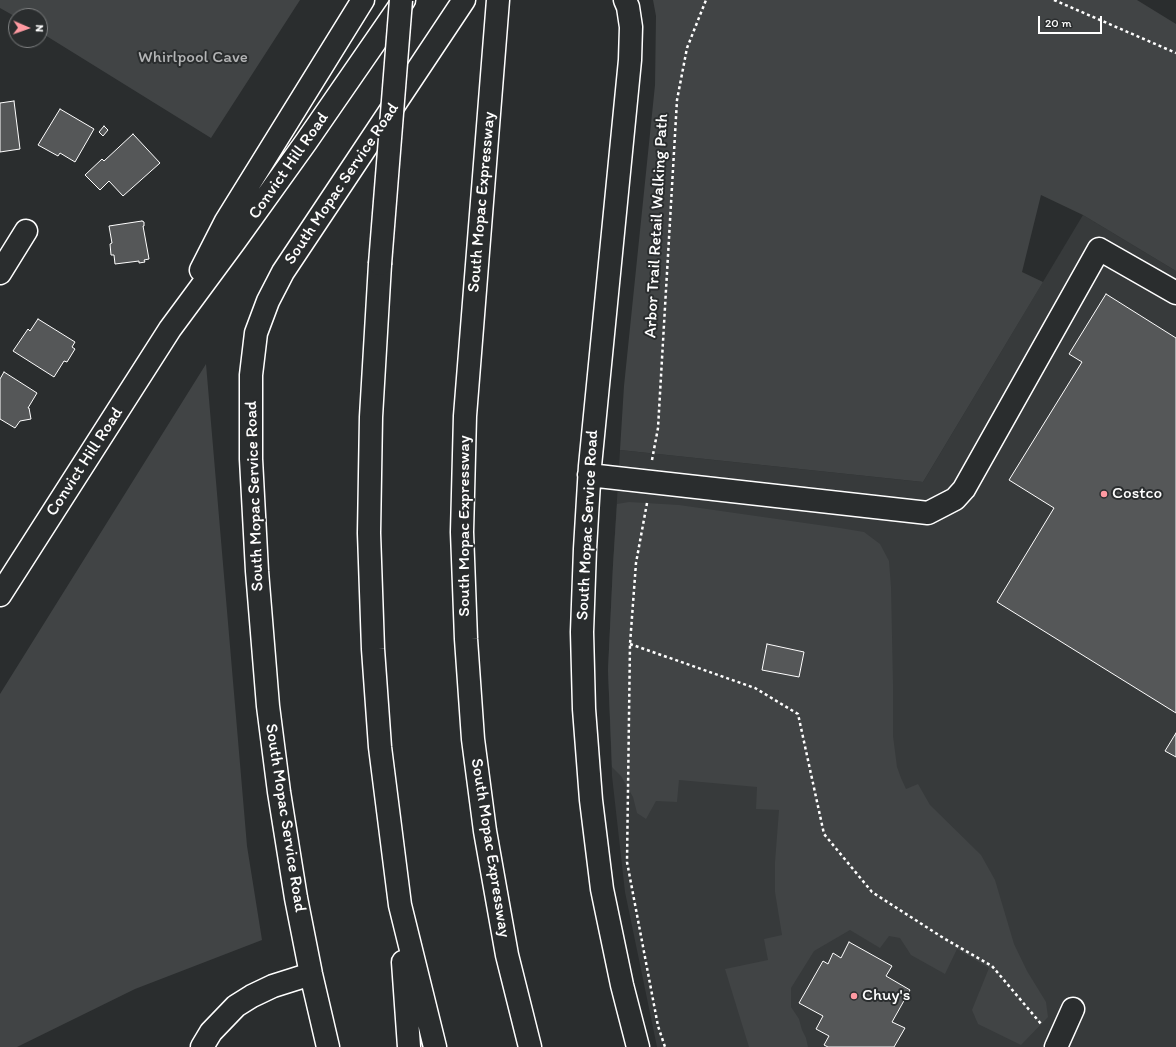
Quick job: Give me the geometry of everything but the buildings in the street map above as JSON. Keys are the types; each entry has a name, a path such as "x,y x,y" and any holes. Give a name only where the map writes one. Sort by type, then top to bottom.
{"main road":[{"name":"Convict Hill Road","path":"170,329 226,221 363,0"},
{"name":"Convict Hill Road","path":"0,595 170,329 244,229 403,0"},
{"path":"403,0 380,264 371,417 369,541 373,649 380,747 400,905 409,1047"},
{"name":"South Mopac Service Road","path":"328,1047 311,974 296,898 280,800 268,706 257,571 251,459 251,375 256,333 268,301 283,272 464,0"},
{"name":"South Mopac Expressway","path":"498,0 465,416 462,532 466,639 474,739 485,832 507,954 530,1047"},
{"name":"South Mopac Service Road","path":"625,0 628,6 631,27 630,60 589,475 582,632 584,709 591,800 602,889 622,984 638,1047"},
{"path":"0,274 26,231"},
{"path":"589,475 928,513 955,499 964,489 1099,249 1176,293"},
{"path":"400,905 436,1047"},
{"path":"202,1047 211,1032 236,1006 273,986 311,974"},
{"path":"1051,1038 1073,1009"}],"path":[{"name":"Arbor Trail Retail Walking Path","path":"653,457 658,428 676,100 687,48 706,0"},
{"path":"1054,0 1176,53"},
{"path":"647,502 636,563 630,644 628,862 658,1026 665,1047"},
{"path":"630,644 755,688 798,714 824,834 872,892 992,966 1051,1038"}],"shaded area":[{"path":"1083,215 1176,271 1176,1047 657,1047 625,892 612,776 608,670 620,450 923,482"}],"green space":[{"name":"Whirlpool Cave","path":"0,0 300,0 211,138 48,37 48,8 8,8 8,12 0,8"},
{"path":"653,0 1137,0 1176,24 1176,271 1083,215 1041,195 1022,272 1043,282 923,482 620,450 624,386 655,85 656,16"},
{"path":"206,364 247,846 262,940 135,989 17,1047 0,1047 0,694"},
{"path":"629,502 679,505 864,532 880,544 889,561 891,587 893,736 897,767 906,789 918,784 930,805 981,855 995,880 1014,944 1027,971 1046,1002 1048,1017 1021,1045 978,1024 972,1010 989,968 957,949 945,974 911,955 900,938 889,936 880,948 850,930 814,951 791,988 791,1007 799,1019 808,1047 749,1047 725,969 768,960 764,939 782,935 775,892 775,862 779,810 756,809 757,787 679,780 677,802 656,801 646,819 637,813 633,797 621,776 612,767 608,670 613,565 617,504"}],"place":[{"name":"Costco","path":"1104,494"},
{"name":"Chuy's","path":"854,996"}]}
